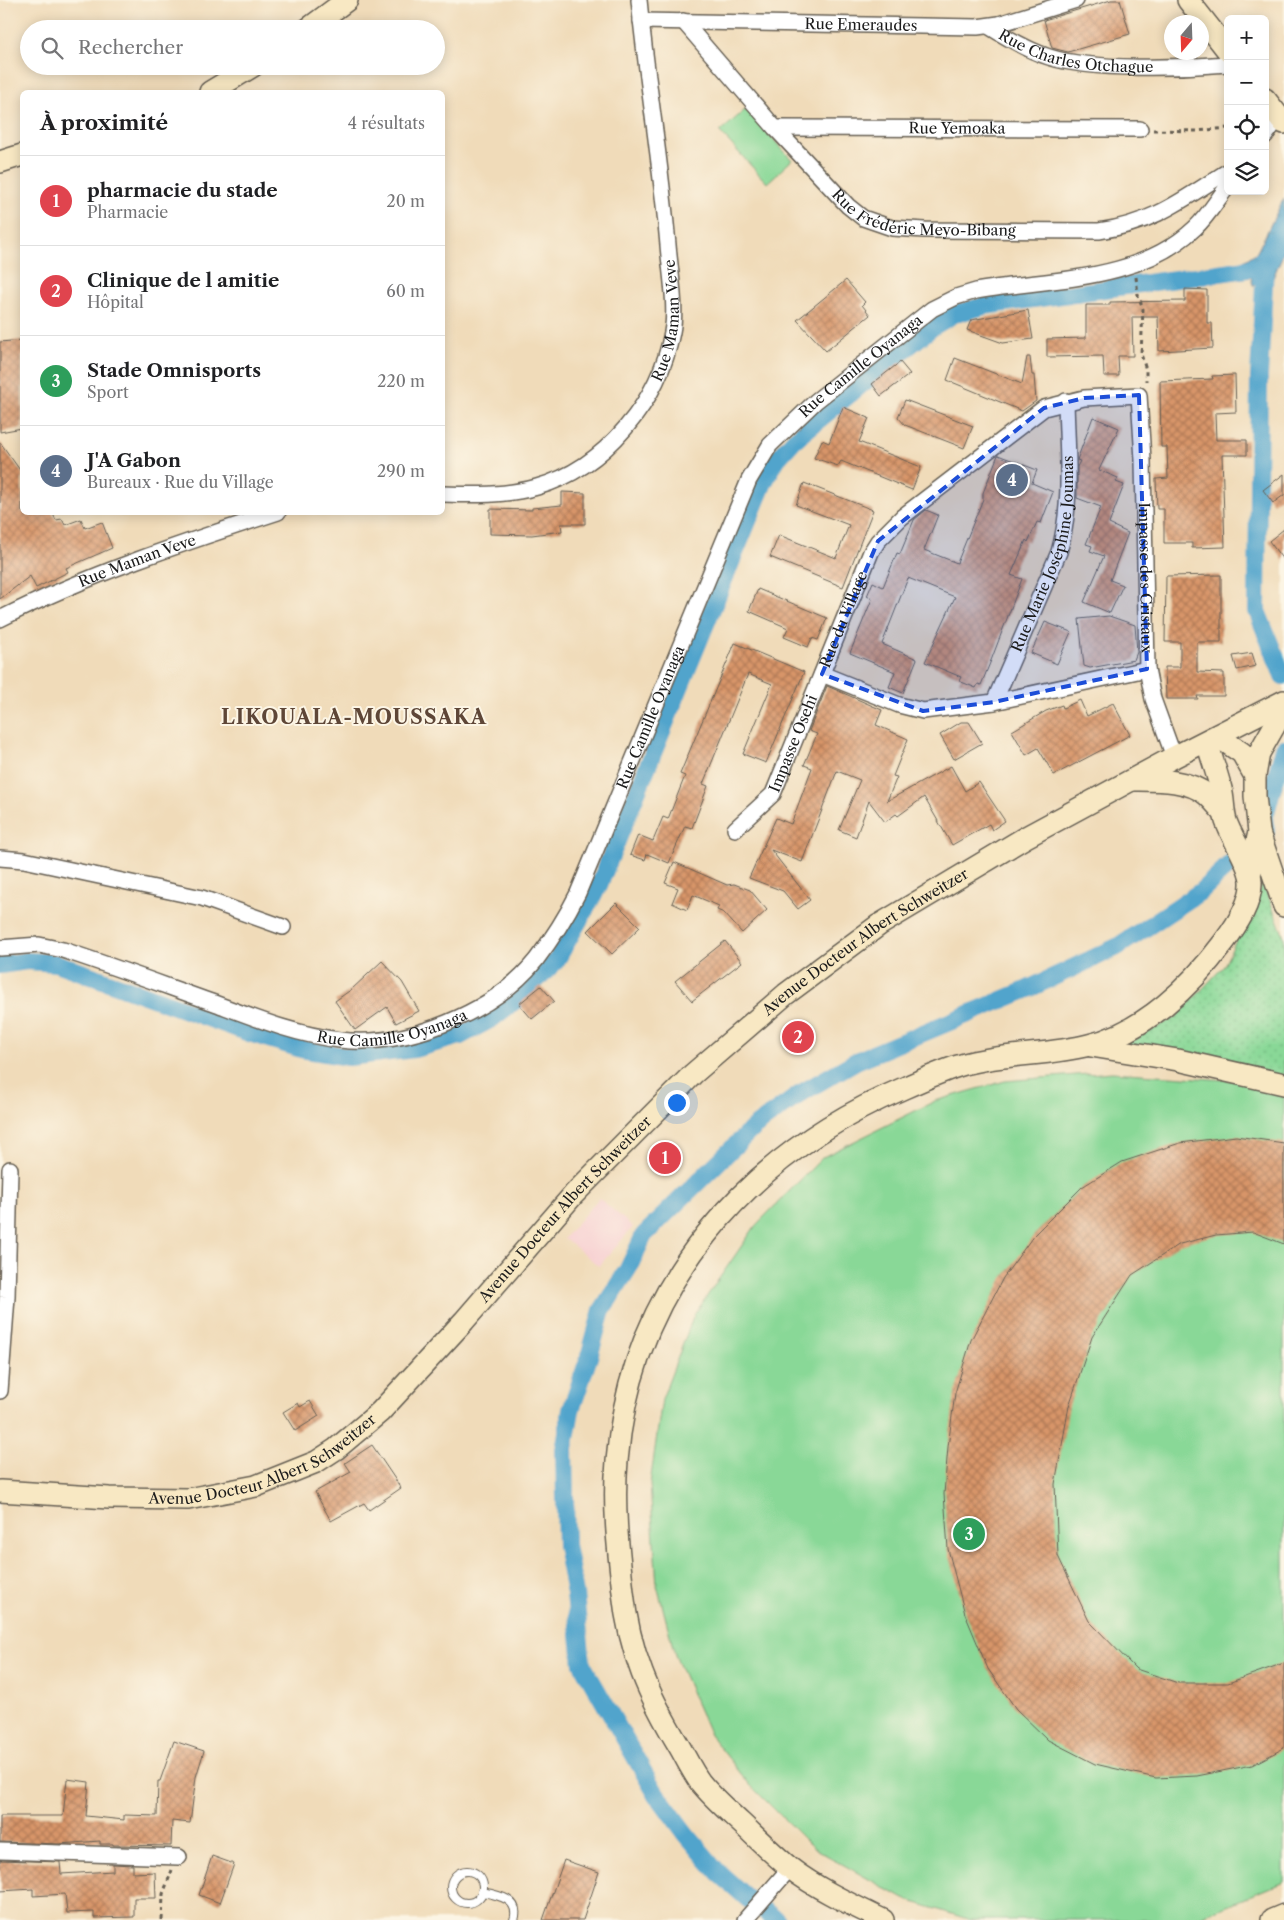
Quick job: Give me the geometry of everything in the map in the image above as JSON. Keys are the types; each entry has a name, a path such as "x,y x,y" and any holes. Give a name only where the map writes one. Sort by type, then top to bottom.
{"main road":[{"path":"320,20 347,0"},
{"path":"1188,0 1224,46"},
{"path":"213,90 238,75"},
{"path":"0,162 20,156"},
{"name":"Avenue Docteur Albert Schweitzer","path":"0,1492 110,1498 188,1499 256,1486 316,1462 336,1449 380,1412 464,1320 574,1194 693,1074 786,994 879,925 1026,837 1174,757 1284,701"},
{"path":"1284,709 1259,753 1255,776 1259,832 1284,906"},
{"path":"1212,739 1242,753 1255,776"},
{"path":"884,1920 843,1900 790,1868 701,1782 654,1704 629,1635 624,1612 614,1508 617,1457 624,1409 637,1360 665,1295 688,1257 718,1220 787,1153 860,1108 954,1067 1000,1057 1087,1046 1140,1024 1192,978 1224,942 1241,917 1252,886 1250,874 1224,813 1212,739"},
{"path":"1131,780 1154,780 1189,786 1206,794 1224,813"},
{"path":"1250,874 1259,832"},
{"path":"1087,1046 1178,1060 1284,1084"},
{"path":"1272,1920 1284,1916"}],"street":[{"name":"Rue Maman Veve","path":"445,494 484,496 538,487 561,477 585,463 623,432 637,415 649,396 664,362 673,330 672,291 640,0"},
{"name":"Rue Emeraudes","path":"641,21 988,26 1076,0"},
{"name":"Rue Frédéric Meyo-Bibang","path":"683,21 775,128 848,206 864,218 892,228 1026,232 1099,231 1124,228 1147,220 1190,196 1224,174"},
{"name":"Rue Charles Otchague","path":"988,26 1032,51 1072,62 1141,66 1224,64"},
{"path":"1269,127 1276,111"},
{"name":"Rue Yemoaka","path":"775,128 1140,129"},
{"name":"Rue Camille Oyanaga","path":"0,948 39,945 63,950 274,1025 312,1036 341,1040 371,1041 401,1037 456,1019 480,1007 519,977 535,961 565,919 578,893 748,480 770,445 816,401 932,309 956,297 976,291 1108,273 1157,254 1195,228 1224,191"},
{"name":"Rue du Village","path":"1139,394 1103,395 1066,401 1044,408 1015,428 902,517 878,540 871,552 822,674 899,706 923,711 994,702 1147,669"},
{"name":"Impasse des Cristaux","path":"1139,394 1143,460 1147,669 1153,699 1174,757"},
{"name":"Rue Marie Joséphine Joumas","path":"994,702 1056,559 1065,533 1067,513 1066,401"},
{"name":"Rue Maman Veve","path":"0,619 88,578 203,536 269,515"},
{"name":"Impasse Osehi","path":"735,829 773,794 822,674"},
{"path":"0,858 24,860 202,898 283,927"},
{"path":"0,1391 7,1296 10,1169"},
{"path":"0,1851 175,1857"},
{"path":"745,1920 790,1868"}],"lane":[{"path":"462,1872 473,1872 481,1879 482,1892 473,1902 463,1902 455,1897 452,1883 462,1872"},
{"path":"482,1892 504,1896 514,1905 516,1913 514,1920"}],"path":[{"path":"1140,129 1197,131 1224,128"},
{"path":"1137,281 1138,295 1143,309 1141,354 1146,370 1146,381 1139,394"},
{"path":"162,1920 163,1894 175,1857"}],"highlighted area":[{"path":"1139,395 1147,669 994,702 923,711 822,674 878,541 1044,408 1084,398"}],"shaded area":[{"path":"599,1198 633,1227 599,1266 564,1238"}],"green space":[{"path":"746,109 792,160 767,183 720,132"},
{"path":"1263,883 1284,937 1284,1080 1124,1045 1176,1017 1224,966"},
{"path":"1112,1072 1284,1084 1284,1882 1191,1920 971,1920 904,1899 812,1847 750,1785 710,1735 675,1655 657,1585 650,1484 662,1399 694,1315 756,1225 823,1157 935,1101 1005,1081"}],"water":[{"path":"1284,198 1284,252 1270,285 1253,285 1251,277 1240,278 1238,265 1257,252"}],"building":[{"path":"1111,0 1120,0 1130,34 1068,52 1052,48 1044,20"},
{"path":"846,280 865,302 862,305 870,315 826,351 797,320"},
{"path":"1185,289 1207,290 1207,323 1212,323 1213,348 1159,351 1158,317 1132,317 1133,356 1118,356 1119,376 1104,376 1103,356 1047,357 1047,339 1086,338 1086,305 1110,305 1110,302 1185,301"},
{"path":"1028,310 1033,339 1003,343 967,330 971,320"},
{"path":"20,340 20,428 0,432 0,342"},
{"path":"1027,357 1030,357 1032,375 1034,375 1036,401 1022,411 947,380 955,358 1022,384"},
{"path":"900,362 910,374 881,396 872,384"},
{"path":"1235,375 1236,412 1215,413 1216,440 1247,440 1247,455 1222,455 1225,547 1192,548 1192,543 1164,543 1164,509 1157,509 1156,479 1168,478 1167,447 1161,447 1160,381 1213,379 1212,376"},
{"path":"905,400 973,426 964,448 905,425 898,417"},
{"path":"843,407 869,418 859,442 921,467 912,490 841,461 838,466 814,458 822,440 829,443"},
{"path":"1093,417 1119,428 1099,470 1118,478 1116,482 1124,485 1109,524 1128,533 1110,580 1123,585 1110,613 1084,602 1104,556 1090,551 1092,546 1086,544 1101,507 1077,498 1077,467 1080,461 1077,460"},
{"path":"0,442 20,470 20,515 54,515 56,520 62,519 65,525 81,519 85,528 102,522 112,548 66,568 68,572 36,588 30,576 0,599"},
{"path":"998,455 1037,470 1032,483 1053,492 1041,523 1037,522 1028,542 1026,540 1011,575 1022,579 981,685 978,684 976,688 959,681 961,677 925,662 955,597 908,578 882,644 917,659 903,693 889,687 895,672 850,653 872,599 867,596 873,582 883,587 897,553 900,554 914,520 926,510 938,515 924,550 957,563 983,499 983,493"},
{"path":"1284,474 1284,495 1273,503 1263,490"},
{"path":"804,483 873,510 843,587 770,557 779,535 836,558 849,525 796,505"},
{"path":"562,492 585,493 585,524 561,524 562,531 532,535 490,534 490,509 532,510 532,508 562,505"},
{"path":"1284,529 1284,561 1269,541"},
{"path":"1221,575 1221,642 1197,642 1197,672 1224,673 1224,696 1197,696 1198,699 1166,699 1165,667 1180,667 1180,642 1165,642 1166,576"},
{"path":"758,589 827,618 818,640 812,638 808,647 784,637 788,628 749,611"},
{"path":"1109,616 1135,625 1137,652 1134,660 1090,668 1084,666 1079,619"},
{"path":"1045,622 1071,632 1057,664 1031,653"},
{"path":"735,643 804,672 766,763 743,754 772,684 748,674 703,784 708,786 692,828 685,826 669,863 647,854 645,860 630,855 638,835 653,841 663,817 668,819 685,776 680,774"},
{"path":"1252,653 1256,666 1237,670 1233,656"},
{"path":"827,686 882,710 876,725 908,739 893,776 897,777 887,801 951,766 965,791 979,782 1005,821 992,830 989,824 952,845 924,797 898,816 896,814 885,822 869,801 856,837 839,830 860,780 837,771 802,862 771,850 810,900 798,909 783,891 749,878 776,818 791,824 812,768 804,765 817,734 809,731"},
{"path":"1080,700 1087,716 1113,703 1130,735 1054,775 1038,748 1026,755 1012,731 1046,711 1062,705 1063,708"},
{"path":"961,722 969,722 982,743 954,759 940,735"},
{"path":"674,862 727,885 734,884 750,890 767,910 742,933 724,913 717,910 719,906 693,895 687,910 672,903 678,888 665,883"},
{"path":"616,903 640,927 612,954 588,931"},
{"path":"725,941 742,962 692,1001 675,981"},
{"path":"382,961 402,982 419,1011 396,1023 387,1007 355,1030 335,1001 352,989"},
{"path":"541,986 554,1001 532,1019 519,1004"},
{"path":"1236,1136 1284,1143 1284,1244 1253,1232 1216,1235 1180,1244 1132,1275 1092,1337 1069,1406 1055,1484 1058,1556 1089,1621 1136,1669 1178,1683 1228,1683 1284,1663 1284,1748 1252,1765 1197,1776 1156,1778 1095,1764 1048,1740 1016,1709 988,1669 965,1614 948,1549 944,1494 948,1447 955,1393 971,1340 1003,1278 1034,1235 1082,1187 1122,1162 1180,1143"},
{"path":"310,1401 319,1416 295,1431 283,1412 298,1403 300,1407"},
{"path":"372,1445 401,1488 369,1510 364,1503 331,1521 315,1492 351,1472 345,1463"},
{"path":"174,1741 204,1751 196,1777 190,1823 172,1821 171,1846 113,1845 100,1844 100,1841 59,1844 0,1842 0,1816 63,1816 67,1779 89,1782 86,1816 124,1820 124,1815 157,1816 158,1781 160,1781"},
{"path":"212,1856 234,1864 220,1903 199,1895"},
{"path":"0,1860 60,1862 61,1874 113,1871 113,1864 133,1865 133,1873 155,1872 156,1898 134,1898 134,1917 94,1918 94,1912 67,1913 65,1894 33,1896 33,1889 0,1891"},
{"path":"564,1860 599,1872 583,1920 543,1920"}],"waterway":[{"path":"1283,676 1257,611 1259,376 1265,267 1284,228"},
{"path":"0,965 27,961 56,963 252,1034 301,1049 349,1057 414,1049 460,1036 493,1018 516,1000 556,961 599,885 764,482 777,459 794,440 934,326 954,314 984,306 1261,267"},
{"path":"1266,831 1264,819 1284,748"},
{"path":"777,1920 748,1899 718,1872 686,1834 655,1792 582,1664 575,1594 566,1545 564,1450 571,1410 602,1310 628,1269 644,1235 753,1128 803,1092 856,1061 1026,990 1117,947 1200,892 1232,862"}],"place":[{"name":"J'A Gabon","path":"1012,480"},
{"name":"Clinique de l amitie","path":"798,1037"},
{"name":"pharmacie du stade","path":"665,1158"},
{"name":"Stade Omnisports","path":"969,1534"}],"district":[{"name":"LIKOUALA-MOUSSAKA","path":"354,717"}]}
